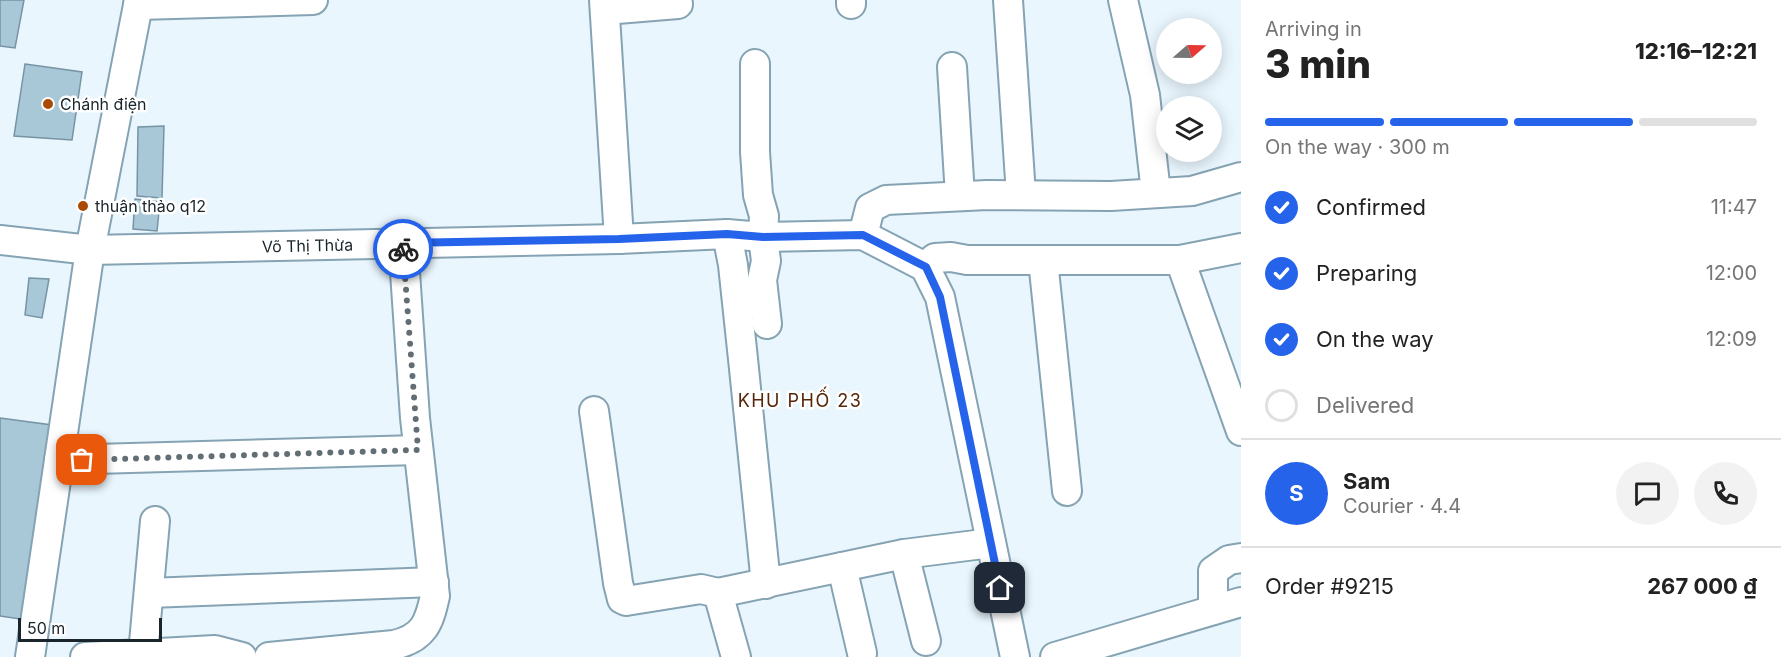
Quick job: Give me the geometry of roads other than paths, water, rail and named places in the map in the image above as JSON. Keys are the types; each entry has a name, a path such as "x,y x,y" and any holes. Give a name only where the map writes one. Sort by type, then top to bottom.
{"street":[{"path":"30,657 90,250 139,2 314,0"},
{"path":"1008,0 1011,196"},
{"path":"1123,0 1145,95 1156,193"},
{"path":"619,239 604,5 678,4"},
{"path":"755,64 755,152 758,195 764,216 763,237 766,261 762,280 767,324"},
{"path":"952,67 960,196"},
{"path":"997,117 1011,196"},
{"path":"863,235 870,208 886,200 960,196 1111,196 1192,191 1241,177"},
{"path":"727,234 733,265 745,370 766,584"},
{"name":"Võ Thị Thừa","path":"0,240 90,250 619,239 727,234 763,237 863,235 926,267"},
{"path":"269,657 408,642 422,632 431,616 435,596 434,582 418,450 403,243"},
{"path":"1015,657 940,297 926,267 935,258 951,257 968,260 1180,260 1241,248"},
{"path":"1043,260 1067,491"},
{"path":"1180,260 1241,432"},
{"path":"594,411 618,583 622,599 626,601 701,589 718,593 904,554 991,543"},
{"path":"59,460 418,450"},
{"path":"143,654 155,521"},
{"path":"904,554 926,641"},
{"path":"1213,610 1213,571 1229,560 1241,558"},
{"path":"842,567 862,653"},
{"path":"149,593 434,582"},
{"path":"718,593 736,657"},
{"path":"1055,657 1241,602"},
{"path":"85,657 215,650 242,657"}],"place":[{"name":"Chánh điện","path":"48,104"},
{"name":"thuận thảo q12","path":"83,206"}],"district":[{"name":"KHU PHỐ 23","path":"800,401"}]}
